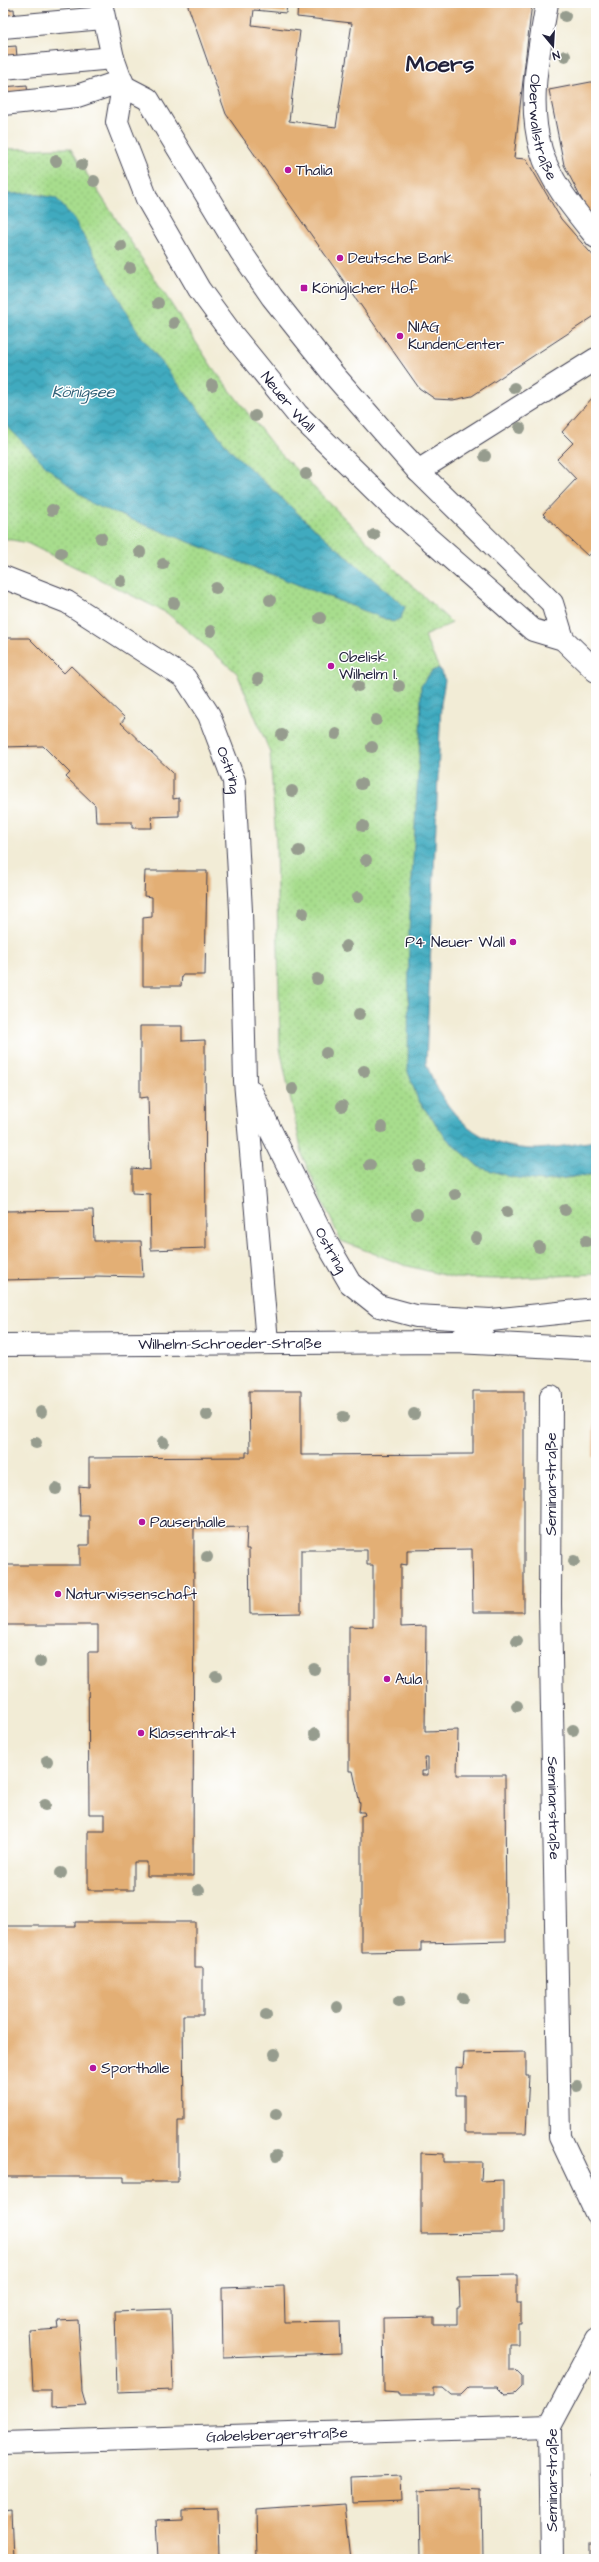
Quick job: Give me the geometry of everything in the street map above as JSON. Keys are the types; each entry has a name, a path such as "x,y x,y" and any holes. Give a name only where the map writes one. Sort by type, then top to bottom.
{"street":[{"name":"Oberwallstraße","path":"547,3 534,94 541,151 565,198 596,237"},
{"path":"3,27 102,11 113,58 122,84 148,99 241,252 272,297 334,375 418,471 552,603 563,640"},
{"path":"3,68 113,58"},
{"path":"3,104 77,96 122,84"},
{"name":"Neuer Wall","path":"122,84 117,122 139,181 176,251 199,289 232,334 297,414 388,503 533,630 563,640 596,671"},
{"path":"418,471 596,359"},
{"name":"Ostring","path":"3,577 67,602 125,637 185,678 209,715 234,781 242,911 246,1081 267,1342"},
{"name":"Ostring","path":"246,1081 325,1240 350,1284 380,1306 416,1316 491,1320"},
{"path":"456,1342 491,1320 596,1309"},
{"name":"Wilhelm-Schroeder-Straße","path":"3,1345 267,1342 456,1342 596,1348"},
{"name":"Seminarstraße","path":"551,1396 550,1604 560,2137 596,2213"},
{"name":"Seminarstraße","path":"552,2559 550,2426 596,2340"},
{"name":"Gabelsbergerstraße","path":"3,2443 550,2426"}],"green space":[{"path":"70,148 212,367 275,448 399,573 452,623 424,636 439,668 432,671 421,685 418,1100 447,1139 479,1167 542,1181 596,1174 596,1274 497,1279 455,1278 404,1265 341,1241 303,1158 280,1048 276,843 270,752 237,673 167,613 27,543 3,538 3,149"}],"water":[{"name":"Königsee","path":"29,193 56,198 74,219 138,332 230,450 305,520 405,607 401,618 393,622 92,504 49,469 3,422 3,194"},
{"path":"439,668 445,680 441,704 426,1063 443,1099 467,1126 482,1136 517,1148 538,1149 596,1141 596,1174 542,1181 511,1177 479,1167 447,1139 418,1100 408,1072 409,929 420,738 421,685 432,671"}],"building":[{"path":"187,3 287,3 286,13 254,10 252,25 300,31 289,121 336,127 352,23 297,17 298,3 532,3 514,158 526,159 561,219 596,259 596,315 472,396 453,400 435,399 419,388 226,114"},
{"path":"14,9 15,20 3,21 3,10"},
{"path":"16,46 17,57 3,58 3,47"},
{"path":"596,81 596,213 590,216 564,165 549,90"},
{"path":"27,85 28,97 3,98 3,87"},
{"path":"593,397 596,400 596,553 594,551 588,556 543,514 576,479 557,459 573,443 562,432"},
{"path":"3,638 29,638 64,673 71,666 125,718 121,723 173,773 173,799 179,798 179,816 151,817 152,828 132,828 132,822 96,822 95,805 66,777 70,773 43,746 3,747"},
{"path":"145,871 207,871 205,975 182,975 181,986 143,986 143,918 152,917 152,897 144,896"},
{"path":"140,1026 182,1026 182,1041 205,1040 206,1248 151,1250 150,1194 132,1193 132,1168 150,1170 148,1097 140,1098"},
{"path":"93,1210 94,1241 141,1241 143,1277 95,1276 95,1278 3,1280 3,1211"},
{"path":"249,1391 301,1391 301,1455 473,1454 473,1391 524,1391 524,1612 473,1612 472,1549 407,1550 407,1565 401,1564 401,1627 426,1626 425,1731 458,1730 457,1775 505,1775 506,1941 421,1943 421,1951 361,1952 361,1816 365,1815 364,1812 359,1812 360,1804 353,1771 349,1771 349,1626 373,1627 373,1565 367,1565 367,1550 301,1550 301,1613 250,1614 249,1549 246,1549 247,1527 194,1528 193,1876 147,1876 147,1862 134,1862 134,1890 88,1890 88,1831 105,1831 105,1814 89,1814 88,1652 98,1652 98,1625 3,1625 3,1565 80,1565 80,1545 89,1545 89,1516 80,1516 79,1486 89,1487 89,1458 246,1457 246,1452 250,1452","holes":["425,1757 428,1757 428,1775 422,1775 422,1771 426,1771"]},
{"path":"593,1392 596,1392 596,1457 593,1457"},
{"name":"Sporthalle","path":"75,1922 195,1922 195,1967 203,1967 203,2015 183,2015 184,2121 178,2121 178,2182 124,2182 124,2177 3,2177 3,1926 75,1926"},
{"path":"526,2052 526,2075 529,2075 526,2133 464,2133 464,2095 456,2095 456,2067 463,2068 464,2053"},
{"path":"421,2153 444,2154 444,2162 482,2162 481,2181 503,2180 503,2233 421,2234"},
{"path":"517,2275 517,2303 521,2303 521,2324 518,2324 518,2344 509,2344 509,2370 515,2370 522,2377 522,2387 515,2394 505,2395 497,2387 469,2387 461,2395 451,2395 443,2388 434,2388 434,2395 399,2395 399,2393 384,2392 383,2318 434,2317 434,2325 457,2325 457,2307 460,2307 459,2279 457,2279 457,2276"},
{"path":"284,2286 285,2322 340,2321 341,2354 223,2358 222,2288"},
{"path":"171,2309 173,2390 117,2392 115,2311"},
{"path":"78,2320 82,2391 86,2405 51,2407 51,2390 33,2390 30,2331 59,2329 58,2321"},
{"path":"596,2469 596,2479 591,2475"},
{"path":"401,2475 402,2502 352,2504 351,2477"},
{"path":"460,2488 481,2489 482,2559 420,2559 419,2490"},
{"path":"345,2504 351,2559 257,2559 256,2510"},
{"path":"218,2509 219,2559 159,2559 157,2520 182,2519 182,2510"},
{"path":"11,2511 13,2559 3,2559 3,2512"},
{"path":"591,2544 596,2544 596,2559 591,2559"}],"place":[{"name":"Thalia","path":"288,170"},
{"name":"Deutsche Bank","path":"340,258"},
{"name":"Königlicher Hof","path":"304,288"},
{"name":"NIAG KundenCenter","path":"400,336"},
{"name":"Obelisk Wilhelm I.","path":"331,666"},
{"name":"P4 Neuer Wall","path":"513,942"},
{"name":"Pausenhalle","path":"142,1522"},
{"name":"Naturwissenschaft","path":"58,1594"},
{"name":"Aula","path":"387,1679"},
{"name":"Klassentrakt","path":"141,1733"},
{"name":"Sporthalle","path":"93,2068"}],"district":[{"name":"Moers","path":"440,63"}]}
